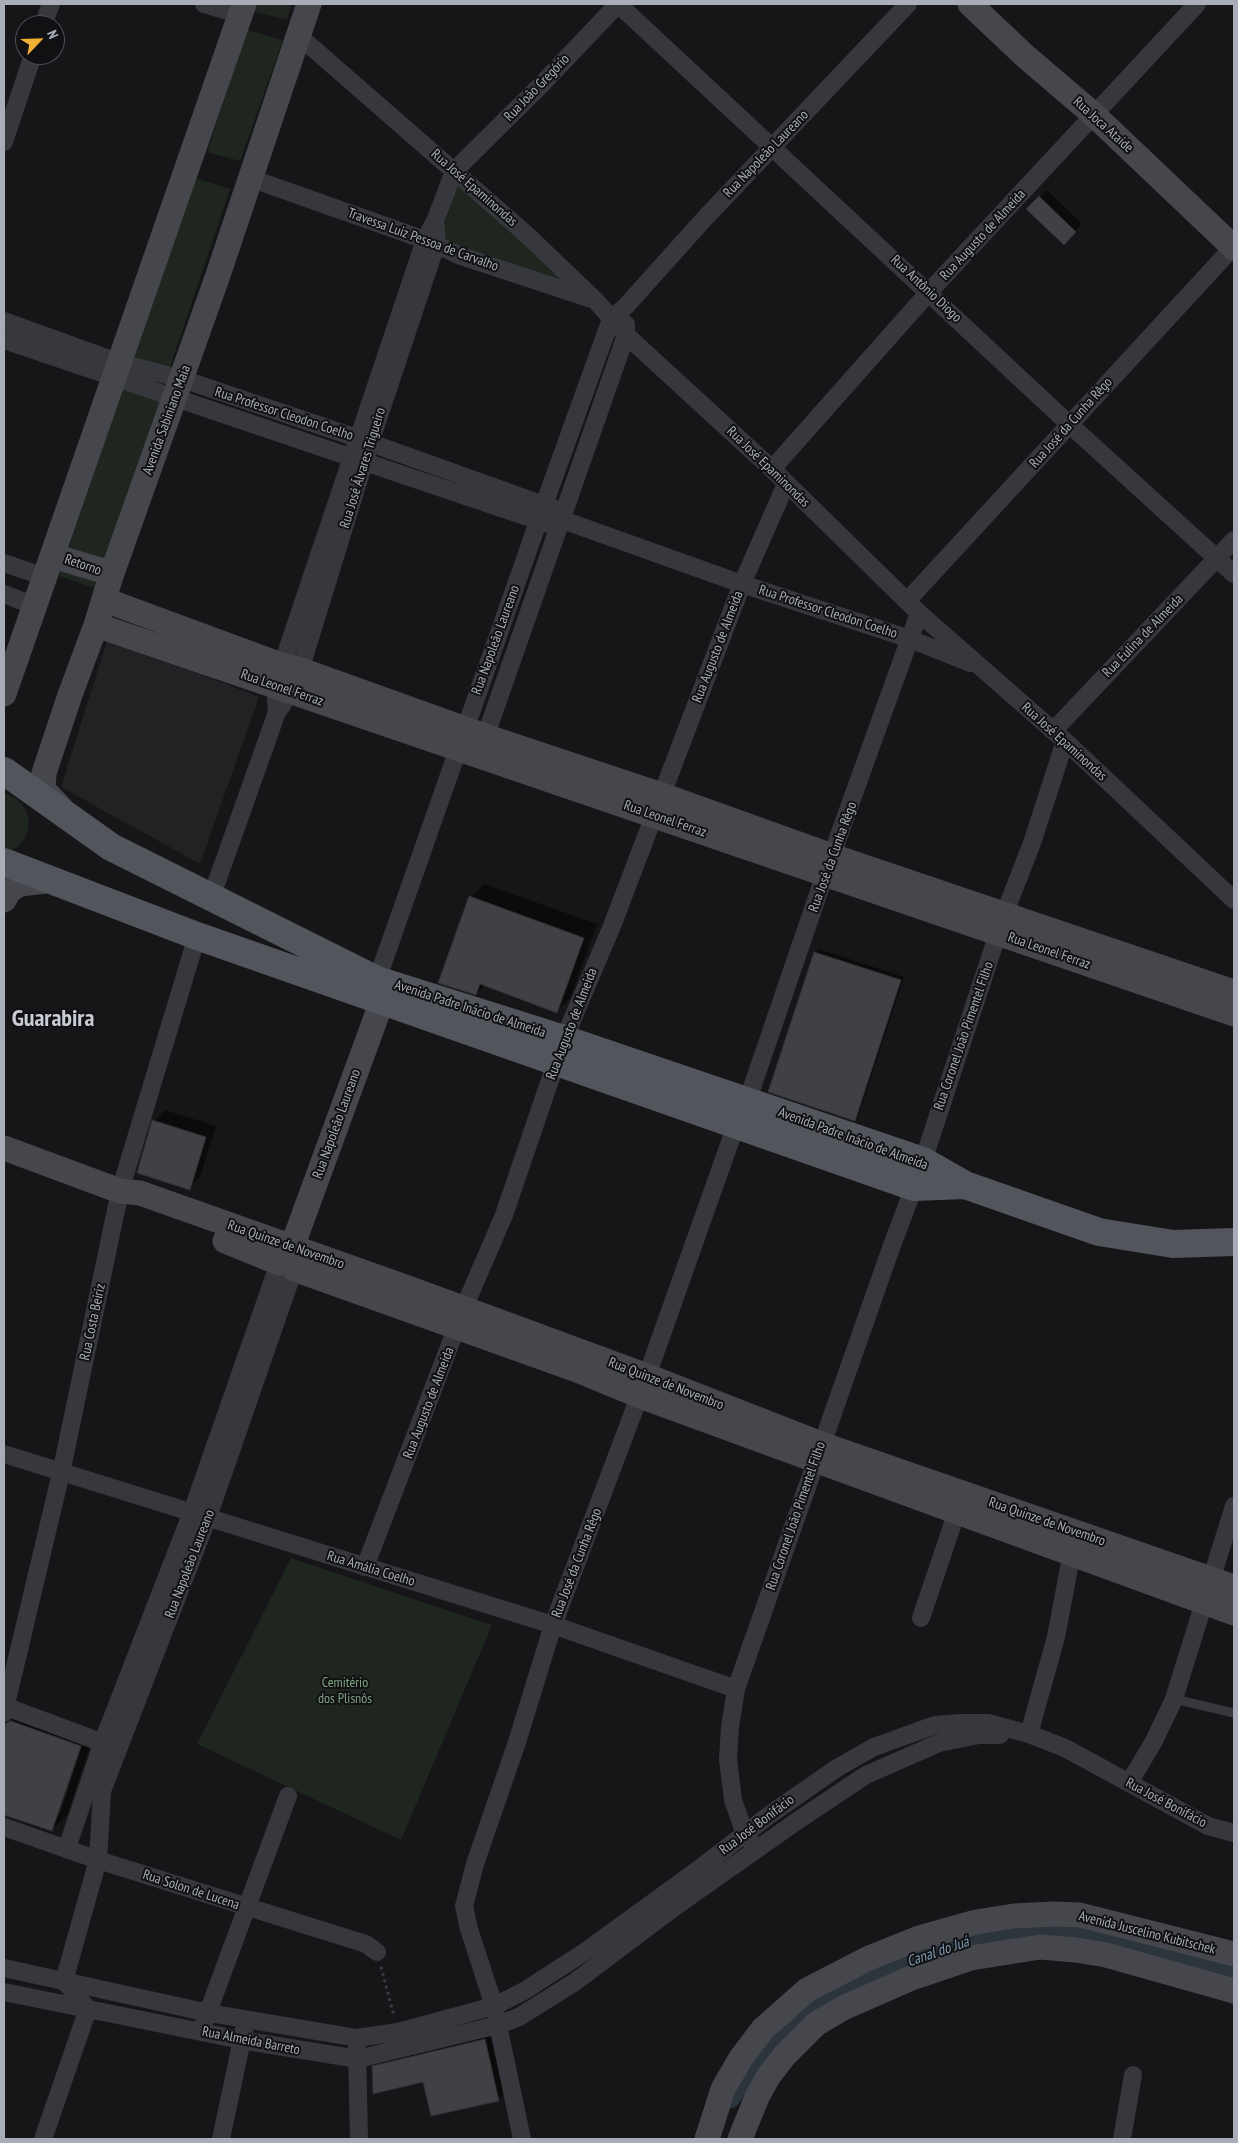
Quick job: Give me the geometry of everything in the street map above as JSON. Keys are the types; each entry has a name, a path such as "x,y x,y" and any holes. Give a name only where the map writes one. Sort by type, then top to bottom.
{"main road":[{"name":"Avenida Padre Inácio de Almeida","path":"4,772 111,847 211,898 379,990"},
{"name":"Avenida Padre Inácio de Almeida","path":"10,864 197,936 379,990 742,1113 914,1187 965,1184"},
{"path":"197,936 186,927 184,913 191,902 204,897 211,898"},
{"name":"Avenida Padre Inácio de Almeida","path":"742,1113 923,1161 965,1184 1099,1232 1173,1244 1234,1242"},
{"path":"914,1187 904,1178 904,1169 914,1160 923,1161"}],"street":[{"path":"4,694 242,10 204,4"},
{"path":"303,22 324,4"},
{"name":"Rua Antônio Diogo","path":"618,4 773,146 1069,424 1234,574"},
{"name":"Rua João Gregório","path":"454,171 541,85 618,4"},
{"name":"Rua Napoleão Laureano","path":"472,742 541,513 611,319 626,306 705,218 908,4"},
{"name":"Rua Joca Ataíde","path":"970,4 1025,56 1093,114 1234,247"},
{"name":"Rua Augusto de Almeida","path":"772,469 929,292 1019,198 1093,114 1197,4"},
{"name":"Rua José Epaminondas","path":"303,22 454,171 526,234 596,301 626,334 772,469 913,607 1059,736 1234,900"},
{"name":"Avenida Sabiniano Maia","path":"78,824 43,789 44,773 67,703 179,389 303,22"},
{"path":"5,130 29,65"},
{"name":"Rua José Álvares Trigueiro","path":"211,898 277,712 364,440 431,243 436,220 454,171"},
{"name":"Travessa Luiz Pessoa de Carvalho","path":"250,178 431,243 461,256 596,301"},
{"name":"Rua José da Cunha Rêgo","path":"522,2139 494,2006 469,1929 464,1906 475,1864 517,1742 553,1625 644,1386 910,639 913,607 1069,424 1234,247"},
{"name":"Rua Napoleão Laureano","path":"67,1848 111,1746 200,1514 379,990 472,742 560,519 626,334 626,306"},
{"name":"Rua Professor Cleodon Coelho","path":"4,321 117,370"},
{"name":"Rua Professor Cleodon Coelho","path":"4,340 364,440 541,513"},
{"name":"Rua Professor Cleodon Coelho","path":"179,389 358,459 560,519 742,584 910,639 982,667"},
{"name":"Rua Augusto de Almeida","path":"365,1567 461,1318 504,1216 560,1050 612,926 742,584 786,484"},
{"name":"Rua Eulina de Almeida","path":"1059,736 1234,540"},
{"path":"4,563 49,566"},
{"name":"Retorno","path":"49,566 100,570 112,576"},
{"path":"4,594 35,606"},
{"name":"Rua Leonel Ferraz","path":"105,600 287,678"},
{"name":"Rua Leonel Ferraz","path":"96,625 287,678 1002,924 1234,1014"},
{"name":"Rua Coronel João Pimentel Filho","path":"923,1161 1002,924 1032,843 1059,736"},
{"path":"4,900 9,891 20,884 54,880"},
{"name":"Rua Leonel Ferraz","path":"1002,924 1234,992"},
{"name":"Rua Costa Beiriz","path":"4,1708 61,1473 120,1191 197,936"},
{"name":"Rua Quinze de Novembro","path":"4,1148 120,1191 140,1193 288,1260 461,1318 524,1353 577,1370 644,1386 818,1452 1217,1589"},
{"name":"Rua Coronel João Pimentel Filho","path":"756,1850 745,1834 733,1800 728,1759 730,1727 736,1689 890,1248 914,1187"},
{"name":"Rua Quinze de Novembro","path":"818,1452 957,1511 1072,1552 1217,1589"},
{"name":"Rua Amália Coelho","path":"4,1454 553,1625 736,1689"},
{"path":"1129,1783 1154,1741 1174,1699 1217,1589 1234,1506"},
{"path":"921,1618 957,1511"},
{"path":"1029,1734 1056,1637 1072,1552"},
{"path":"1217,1589 1234,1613"},
{"path":"4,1708 111,1746"},
{"name":"Rua José Bonifácio","path":"498,2024 519,2017 575,1982 745,1834 838,1768 874,1747 935,1725 960,1723 1046,1741"},
{"name":"Rua José Bonifácio","path":"494,2006 524,1991 583,1953 756,1850 800,1818 866,1775 939,1743 987,1729 1029,1734 1064,1748 1208,1826 1234,1832"},
{"name":"Rua Napoleão Laureano","path":"64,1981 98,1860 102,1791 111,1746"},
{"path":"200,2030 208,2013 288,1796"},
{"name":"Rua Solon de Lucena","path":"4,1827 246,1908 366,1944 377,1952"},
{"name":"Avenida Juscelino Kubitschek","path":"707,2139 723,2089 741,2058 763,2029 807,1990 842,1971 919,1938 976,1922 1014,1916 1080,1915 1234,1954"},
{"path":"740,2139 757,2097 768,2077 784,2056 816,2024 842,2008 909,1978 971,1958 1040,1947 1076,1950 1106,1955 1234,1991"},
{"name":"Rua Almeida Barreto","path":"4,1968 208,2013 357,2038 398,2032 494,2006"},
{"path":"43,2139 88,2009 64,1981"},
{"name":"Rua Almeida Barreto","path":"4,1992 200,2030 241,2040 358,2059 498,2024"},
{"path":"221,2139 241,2040 248,2019"},
{"path":"357,2038 359,2139"},
{"path":"1122,2139 1133,2075"}],"lane":[{"path":"1174,1699 1234,1713"}],"path":[{"path":"377,1952 398,2032"}],"shaded area":[{"path":"108,638 259,697 200,864 61,787"}],"green space":[{"path":"256,4 292,4 287,19 253,12"},
{"path":"247,30 283,40 240,161 207,152"},
{"path":"195,178 230,189 169,370 131,363"},
{"path":"460,179 574,284 438,244"},
{"path":"124,385 162,397 94,588 59,576"},
{"path":"4,793 22,804 29,822 24,840 16,848 4,853"},
{"name":"Cemitério dos Plisnôs","path":"291,1558 492,1625 401,1840 197,1744"}],"building":[{"path":"1039,196 1076,232 1064,245 1026,209"},
{"path":"469,896 584,938 557,1013 480,984 476,995 438,983"},
{"path":"814,952 901,980 855,1121 768,1092"},
{"path":"152,1120 206,1137 190,1190 137,1173"},
{"path":"11,1721 81,1746 52,1831 4,1815 4,1731 6,1723"},
{"path":"485,2039 499,2101 431,2116 423,2082 373,2094 372,2066"}],"waterway":[{"name":"Canal do Juá","path":"731,2099 771,2039 815,2003 874,1975 994,1933 1060,1932 1119,1938 1173,1956 1234,1970"}],"district":[{"name":"Guarabira","path":"53,1019"}]}
